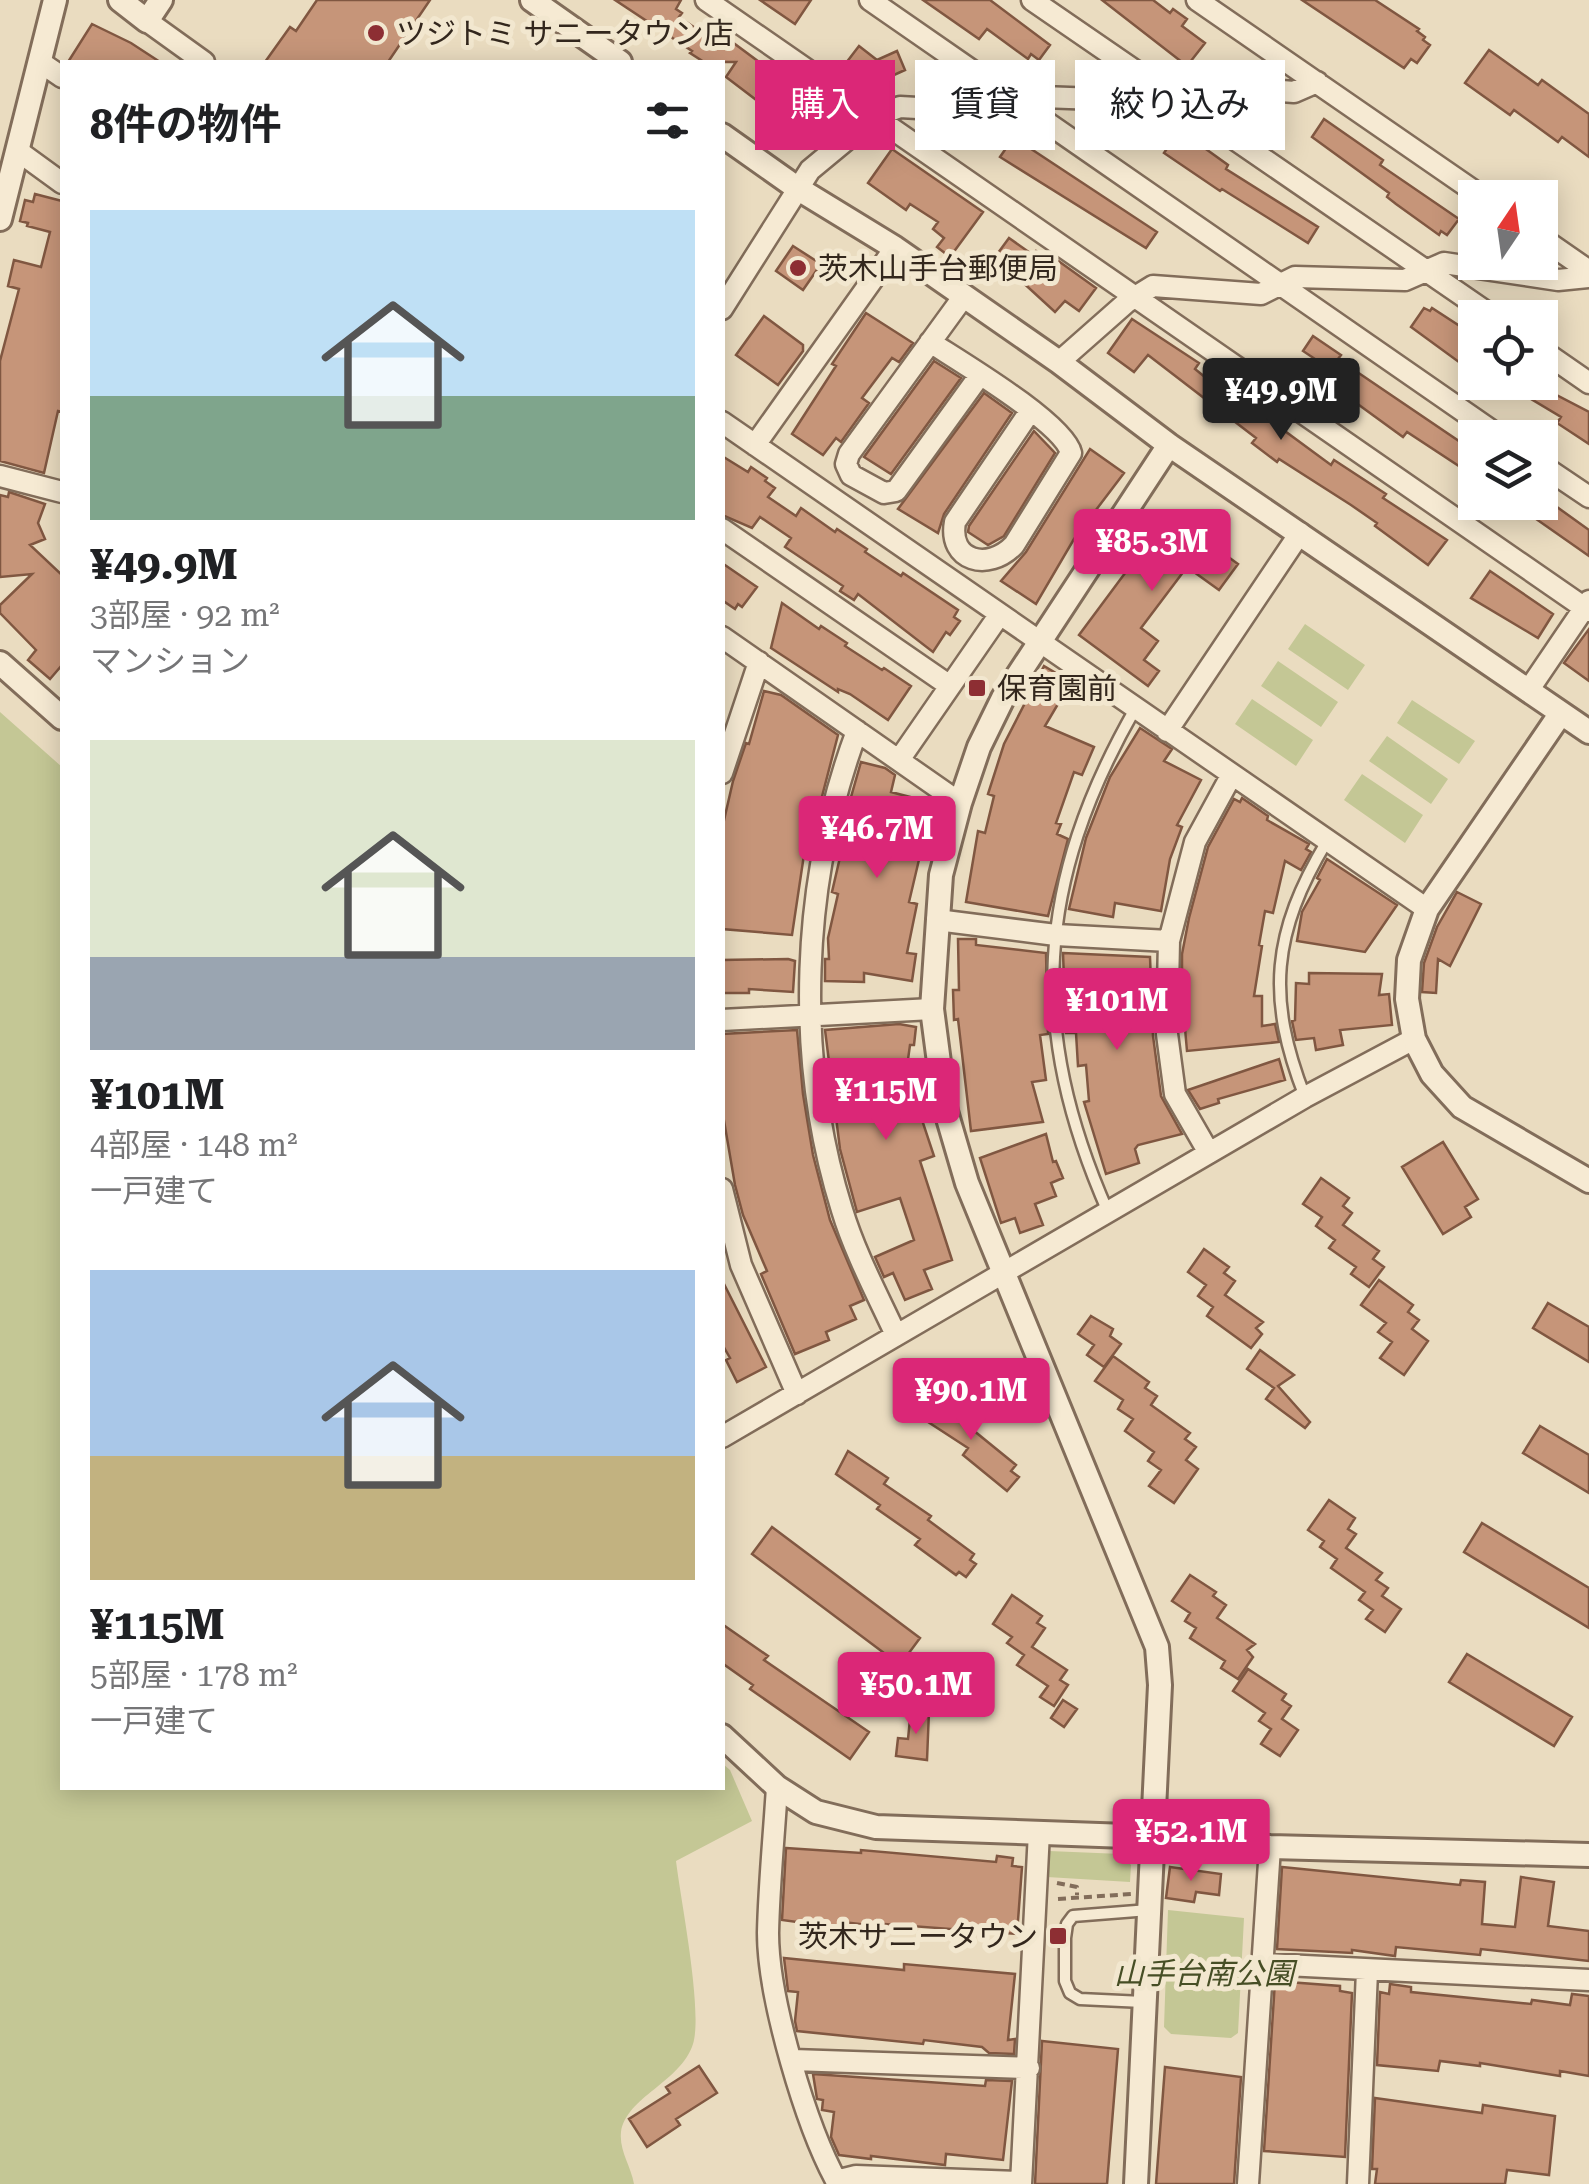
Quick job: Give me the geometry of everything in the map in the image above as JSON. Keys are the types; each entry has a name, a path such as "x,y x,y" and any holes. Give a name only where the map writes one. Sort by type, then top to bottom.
{"street":[{"path":"0,219 55,0"},
{"path":"120,0 201,60"},
{"path":"147,20 161,0"},
{"path":"532,0 617,60"},
{"path":"706,0 792,60"},
{"path":"870,0 956,60"},
{"path":"1032,0 1118,60"},
{"path":"1197,0 1458,180"},
{"path":"40,62 60,76"},
{"path":"1285,91 1294,92 1316,82"},
{"path":"1055,129 1476,420"},
{"path":"895,132 1588,607 1528,690"},
{"path":"725,137 797,188 895,248 1059,362 1169,445 1589,732"},
{"path":"725,305 797,188 810,170 834,150"},
{"path":"1250,150 1469,300"},
{"path":"18,151 60,182"},
{"path":"755,445 895,248"},
{"path":"1558,250 1589,274"},
{"path":"1059,362 1154,286 1262,294 1295,277 1405,280 1444,263 1558,280 1589,274"},
{"path":"964,296 849,454 846,464 850,475 884,493 896,491 980,375"},
{"path":"930,342 1030,410 1070,446 1071,453 1014,545 1002,557 990,562 978,560 957,545 953,536 956,522 1030,410"},
{"path":"1558,361 1589,383"},
{"path":"725,424 1427,909"},
{"path":"1136,2184 1160,1685 1156,1647 967,1183 945,1108 932,1008 941,875 979,747 1003,698 1169,445"},
{"path":"0,476 60,491"},
{"path":"1558,476 1589,497"},
{"path":"725,532 950,686"},
{"path":"1167,732 1300,533"},
{"path":"898,760 1000,614"},
{"path":"725,640 960,803"},
{"path":"725,764 759,662"},
{"path":"0,663 60,716"},
{"path":"1561,712 1427,909 1409,960 1407,999 1414,1039 1432,1074 1462,1107 1589,1181"},
{"path":"858,731 840,778 818,884 812,947 812,1015 826,1152 842,1212 896,1335"},
{"path":"1209,1153 1175,1094 1167,1034 1169,941 1195,842 1231,776"},
{"path":"938,920 1056,936 1169,941"},
{"path":"725,1020 932,1008"},
{"path":"725,1434 1305,1097 1414,1039"},
{"path":"725,1200 742,1265 797,1394"},
{"path":"725,1739 777,1787 816,1812 876,1826 1270,1847 1589,1855"},
{"path":"777,1787 768,1936 772,1978 812,2127 837,2182 856,2176 1021,2183 1040,1832"},
{"path":"1248,2184 1270,1847"},
{"path":"1264,1964 1589,1980"},
{"path":"1358,2184 1366,1972"},
{"path":"793,2060 1029,2068"}],"lane":[{"path":"1108,1213 1078,1136 1061,1070 1051,996 1056,936 1076,836 1107,761 1135,709"},
{"path":"1305,1097 1281,1021 1280,980 1293,904 1328,841"},
{"path":"1143,2002 1074,1997 1065,1981 1065,1938 1073,1916 1150,1910"}],"path":[{"path":"1068,1885 1078,1887 1077,1895"}],"green space":[{"path":"1305,624 1365,665 1348,690 1288,649"},
{"path":"1278,661 1338,702 1321,727 1261,686"},
{"path":"1252,699 1313,740 1296,766 1235,724"},
{"path":"1412,700 1475,741 1459,764 1397,723"},
{"path":"0,712 60,765 60,1790 725,1790 725,1766 752,1821 676,1861 693,1982 693,2044 677,2069 625,2120 622,2146 634,2184 0,2184"},
{"path":"1387,736 1448,779 1431,804 1369,761"},
{"path":"1362,774 1423,815 1405,843 1344,800"},
{"path":"1049,1851 1121,1854 1131,1865 1130,1882 1047,1877"},
{"name":"山手台南公園","path":"1168,1910 1244,1918 1238,2033 1231,2038 1171,2034 1164,2027"}],"building":[{"path":"317,0 430,0 389,60 266,60 290,27 296,31"},
{"path":"615,0 681,0 676,9 682,13 679,17 710,38 716,30 756,60 755,99 726,77 736,62 701,60"},
{"path":"760,0 811,0 795,24"},
{"path":"923,0 990,0 1050,45 1039,60 1031,54 1028,59 987,29 979,39"},
{"path":"1102,0 1153,0 1170,13 1173,9 1187,19 1182,26 1205,43 1192,60 1179,60"},
{"path":"1302,0 1375,0 1419,29 1430,45 1417,63 1411,59 1404,68"},
{"path":"92,24 157,60 69,60"},
{"path":"859,46 877,60 848,60"},
{"path":"1489,50 1538,85 1542,80 1589,114 1589,157 1562,137 1558,142 1514,110 1510,115 1465,83"},
{"path":"897,51 905,70 895,75 895,60 877,60"},
{"path":"1324,119 1458,220 1447,235 1441,231 1439,235 1312,137"},
{"path":"893,150 983,212 950,257 937,247 944,238 933,229 938,222 910,204 906,210 868,183"},
{"path":"1005,150 1033,150 1157,232 1146,248 1000,157"},
{"path":"1207,150 1228,165 1226,169 1318,227 1308,243 1164,153"},
{"path":"35,194 60,200 60,412 44,473 0,461 0,361 19,289 8,286 14,260 41,267 50,232 20,221 25,200 33,202"},
{"path":"1009,238 1033,255 1036,251 1054,264 1057,260 1096,288 1079,311 1065,301 1055,312 1018,278 1023,271 998,253"},
{"path":"793,246 821,264 803,290 776,271"},
{"path":"1424,308 1432,308 1458,325 1458,361 1411,327"},
{"path":"866,313 913,343 899,362 892,358 862,398 869,403 841,442 836,438 823,455 792,434"},
{"path":"764,316 803,345 803,351 778,385 736,355"},
{"path":"1132,319 1199,363 1195,369 1222,391 1225,387 1331,465 1334,460 1447,540 1428,565 1351,505 1279,459 1277,462 1252,443 1256,438 1148,355 1134,372 1108,353"},
{"path":"1313,336 1341,355 1338,359 1458,440 1458,465 1407,432 1403,437 1348,397 1352,392 1323,373 1327,367 1303,351"},
{"path":"934,361 961,378 891,474 864,457"},
{"path":"984,393 1012,413 944,514 938,533 898,509"},
{"path":"1558,396 1589,412 1589,444 1558,424 1561,417 1533,400 1558,400"},
{"path":"1034,431 1055,453 1004,536 988,545 968,532 969,526"},
{"path":"1090,449 1124,473 1074,539 1036,604 1001,581 1026,552"},
{"path":"725,458 767,478 765,481 775,488 768,497 796,516 801,508 958,610 954,617 960,621 950,635 946,632 933,652 858,594 854,600 840,591 843,586 785,547 791,538 760,517 752,528 725,516"},
{"path":"9,492 45,504 38,523 45,539 30,545 60,573 60,667 50,679 28,660 36,650 0,613 0,605 32,574 0,577 0,495 8,497"},
{"path":"1558,508 1589,530 1589,556 1538,520 1558,520"},
{"path":"1169,514 1238,564 1219,590 1187,567 1141,628 1158,641 1144,660 1159,671 1148,686 1079,635"},
{"path":"725,565 757,587 742,607 738,604 735,609 725,602"},
{"path":"1490,571 1553,614 1538,638 1471,598"},
{"path":"782,603 911,686 888,720 771,648"},
{"path":"1589,629 1589,681 1564,663"},
{"path":"1044,666 1071,682 1045,726 1094,747 1082,775 1074,772 1056,823 1061,824 1057,834 1068,839 1048,916 966,902 978,831 985,833 994,796 988,794 1004,744"},
{"path":"764,691 781,695 838,735 820,804 813,803 792,935 725,929 725,816 733,781 746,743 749,744"},
{"path":"1140,728 1172,749 1164,761 1201,780 1177,825 1182,827 1170,859 1161,911 1115,903 1113,917 1069,909 1086,838 1110,777"},
{"path":"861,762 895,775 891,792 937,804 930,831 926,830 909,902 917,904 907,953 916,954 912,981 864,973 864,982 825,981 828,938 838,894 832,892"},
{"path":"1242,798 1268,816 1267,820 1309,844 1306,849 1311,852 1301,870 1285,861 1273,913 1265,911 1259,945 1262,946 1254,996 1262,996 1262,1026 1275,1024 1279,1042 1187,1051 1182,954 1189,918 1208,847 1234,799 1240,802"},
{"path":"1327,859 1397,905 1365,952 1297,941 1302,912"},
{"path":"1457,892 1481,904 1450,966 1438,959 1436,993 1422,992 1424,963 1437,927"},
{"path":"958,939 976,939 976,945 1046,953 1048,1034 1040,1035 1046,1080 1032,1082 1043,1122 971,1131 958,1019 954,1020 953,990 959,990"},
{"path":"1063,953 1150,957 1153,1036 1161,1096 1182,1134 1138,1145 1135,1149 1139,1163 1106,1174 1084,1102 1089,1101 1086,1065 1078,1066 1076,1033 1066,1033"},
{"path":"725,960 795,961 793,992 749,989 749,993 725,993"},
{"path":"1309,973 1382,974 1379,995 1389,994 1392,1025 1340,1030 1343,1045 1316,1050 1314,1038 1296,1040 1292,1021 1296,983 1309,984"},
{"path":"899,1024 916,1027 904,1088 916,1085 934,1156 920,1161 952,1260 924,1270 932,1289 905,1300 893,1273 884,1277 875,1257 914,1240 900,1198 857,1212 840,1149 825,1030"},
{"path":"797,1030 813,1155 830,1220 864,1300 850,1306 856,1319 826,1332 829,1340 795,1354 761,1274 767,1271 735,1185 725,1127 725,1034"},
{"path":"1279,1059 1285,1080 1218,1099 1219,1103 1200,1109 1188,1090"},
{"path":"1046,1134 1053,1162 1056,1161 1063,1178 1051,1183 1056,1196 1035,1204 1043,1225 1020,1233 1015,1218 1001,1223 980,1158"},
{"path":"1443,1142 1478,1199 1465,1207 1471,1217 1443,1234 1402,1167"},
{"path":"1321,1178 1349,1198 1343,1206 1352,1213 1343,1225 1379,1251 1373,1259 1384,1267 1369,1287 1351,1274 1356,1267 1329,1248 1335,1240 1316,1226 1322,1217 1303,1204"},
{"path":"1204,1249 1229,1267 1224,1273 1235,1281 1225,1295 1263,1322 1256,1328 1262,1334 1251,1348 1207,1316 1213,1307 1198,1296 1206,1285 1188,1272"},
{"path":"1379,1280 1413,1305 1408,1312 1419,1320 1412,1329 1428,1341 1404,1375 1380,1358 1392,1342 1378,1332 1386,1323 1361,1305"},
{"path":"725,1286 766,1367 737,1382 726,1360 730,1358 725,1349"},
{"path":"1548,1303 1589,1327 1589,1362 1533,1328"},
{"path":"1091,1316 1113,1329 1110,1336 1121,1344 1104,1367 1087,1355 1094,1345 1078,1334"},
{"path":"1260,1350 1294,1375 1278,1386 1310,1422 1305,1428 1266,1399 1274,1388 1247,1369"},
{"path":"1113,1356 1149,1382 1145,1388 1157,1396 1151,1405 1190,1433 1185,1439 1196,1447 1186,1460 1198,1469 1174,1503 1149,1486 1161,1470 1148,1461 1154,1452 1125,1431 1133,1419 1118,1409 1123,1400 1095,1381"},
{"path":"937,1398 969,1419 967,1423 973,1430 1016,1465 1011,1471 1019,1477 1007,1491 963,1455 968,1448 922,1418 925,1415 920,1412"},
{"path":"1540,1426 1589,1455 1589,1493 1523,1453"},
{"path":"848,1451 888,1478 884,1484 931,1516 928,1520 974,1554 970,1560 976,1564 966,1577 959,1572 956,1575 915,1545 920,1539 836,1474"},
{"path":"1329,1500 1355,1518 1348,1529 1356,1534 1346,1548 1382,1573 1376,1580 1388,1588 1382,1596 1401,1609 1385,1632 1366,1619 1373,1610 1359,1600 1365,1592 1331,1568 1337,1559 1320,1547 1324,1541 1308,1530"},
{"path":"1482,1523 1589,1588 1589,1628 1464,1552"},
{"path":"772,1527 920,1638 900,1665 752,1554"},
{"path":"1190,1575 1216,1592 1213,1596 1226,1605 1217,1618 1255,1644 1247,1650 1253,1657 1238,1679 1221,1668 1225,1661 1190,1638 1196,1628 1185,1621 1190,1613 1172,1601"},
{"path":"1012,1595 1042,1616 1037,1623 1045,1628 1032,1647 1067,1670 1060,1680 1068,1685 1054,1706 1040,1697 1048,1686 1017,1665 1024,1655 1007,1643 1012,1637 993,1624"},
{"path":"725,1626 768,1656 764,1660 869,1732 850,1759 750,1689 753,1685 725,1665"},
{"path":"1467,1654 1572,1717 1554,1746 1449,1682"},
{"path":"1248,1669 1286,1694 1282,1700 1291,1706 1282,1719 1298,1730 1280,1756 1261,1744 1271,1729 1259,1721 1265,1713 1233,1691"},
{"path":"1063,1700 1077,1709 1064,1727 1051,1718"},
{"path":"911,1709 929,1711 927,1760 896,1756 898,1738 908,1739"},
{"path":"786,1848 996,1862 997,1856 1013,1858 1012,1866 1022,1867 1017,1934 885,1924 850,1923 849,1929 782,1920"},
{"path":"1170,1867 1221,1874 1219,1895 1196,1892 1194,1902 1166,1898"},
{"path":"1282,1867 1460,1885 1461,1880 1485,1882 1482,1924 1515,1927 1521,1877 1554,1882 1548,1926 1589,1931 1589,1961 1481,1949 1480,1955 1396,1947 1395,1956 1352,1950 1277,1949"},
{"path":"784,1958 904,1970 904,1964 1015,1974 1008,2040 1015,2039 1014,2054 924,2040 923,2044 797,2031 798,1992 788,1991"},
{"path":"1275,1981 1340,1986 1340,1991 1352,1993 1345,2157 1264,2151"},
{"path":"1390,1984 1411,1987 1411,1992 1531,2004 1532,2000 1570,2005 1572,1994 1589,1996 1589,2076 1560,2071 1560,2076 1480,2063 1440,2061 1438,2071 1377,2065 1380,1992 1389,1994"},
{"path":"1042,2041 1118,2049 1107,2184 1035,2184"},
{"path":"699,2066 717,2093 676,2119 680,2125 647,2147 629,2119 670,2093 666,2087"},
{"path":"1165,2067 1241,2077 1234,2184 1156,2184"},
{"path":"813,2074 985,2086 986,2080 1012,2081 1003,2160 946,2154 945,2165 839,2155 831,2137 834,2112 822,2110 823,2100 817,2099"},
{"path":"1375,2098 1482,2113 1483,2105 1555,2116 1549,2175 1507,2170 1505,2184 1375,2184"}],"place":[{"name":"ツジトミ サニータウン店","path":"376,33"},
{"name":"茨木山手台郵便局","path":"798,268"},
{"name":"保育園前","path":"977,688"},
{"name":"茨木サニータウン","path":"1058,1936"}]}
